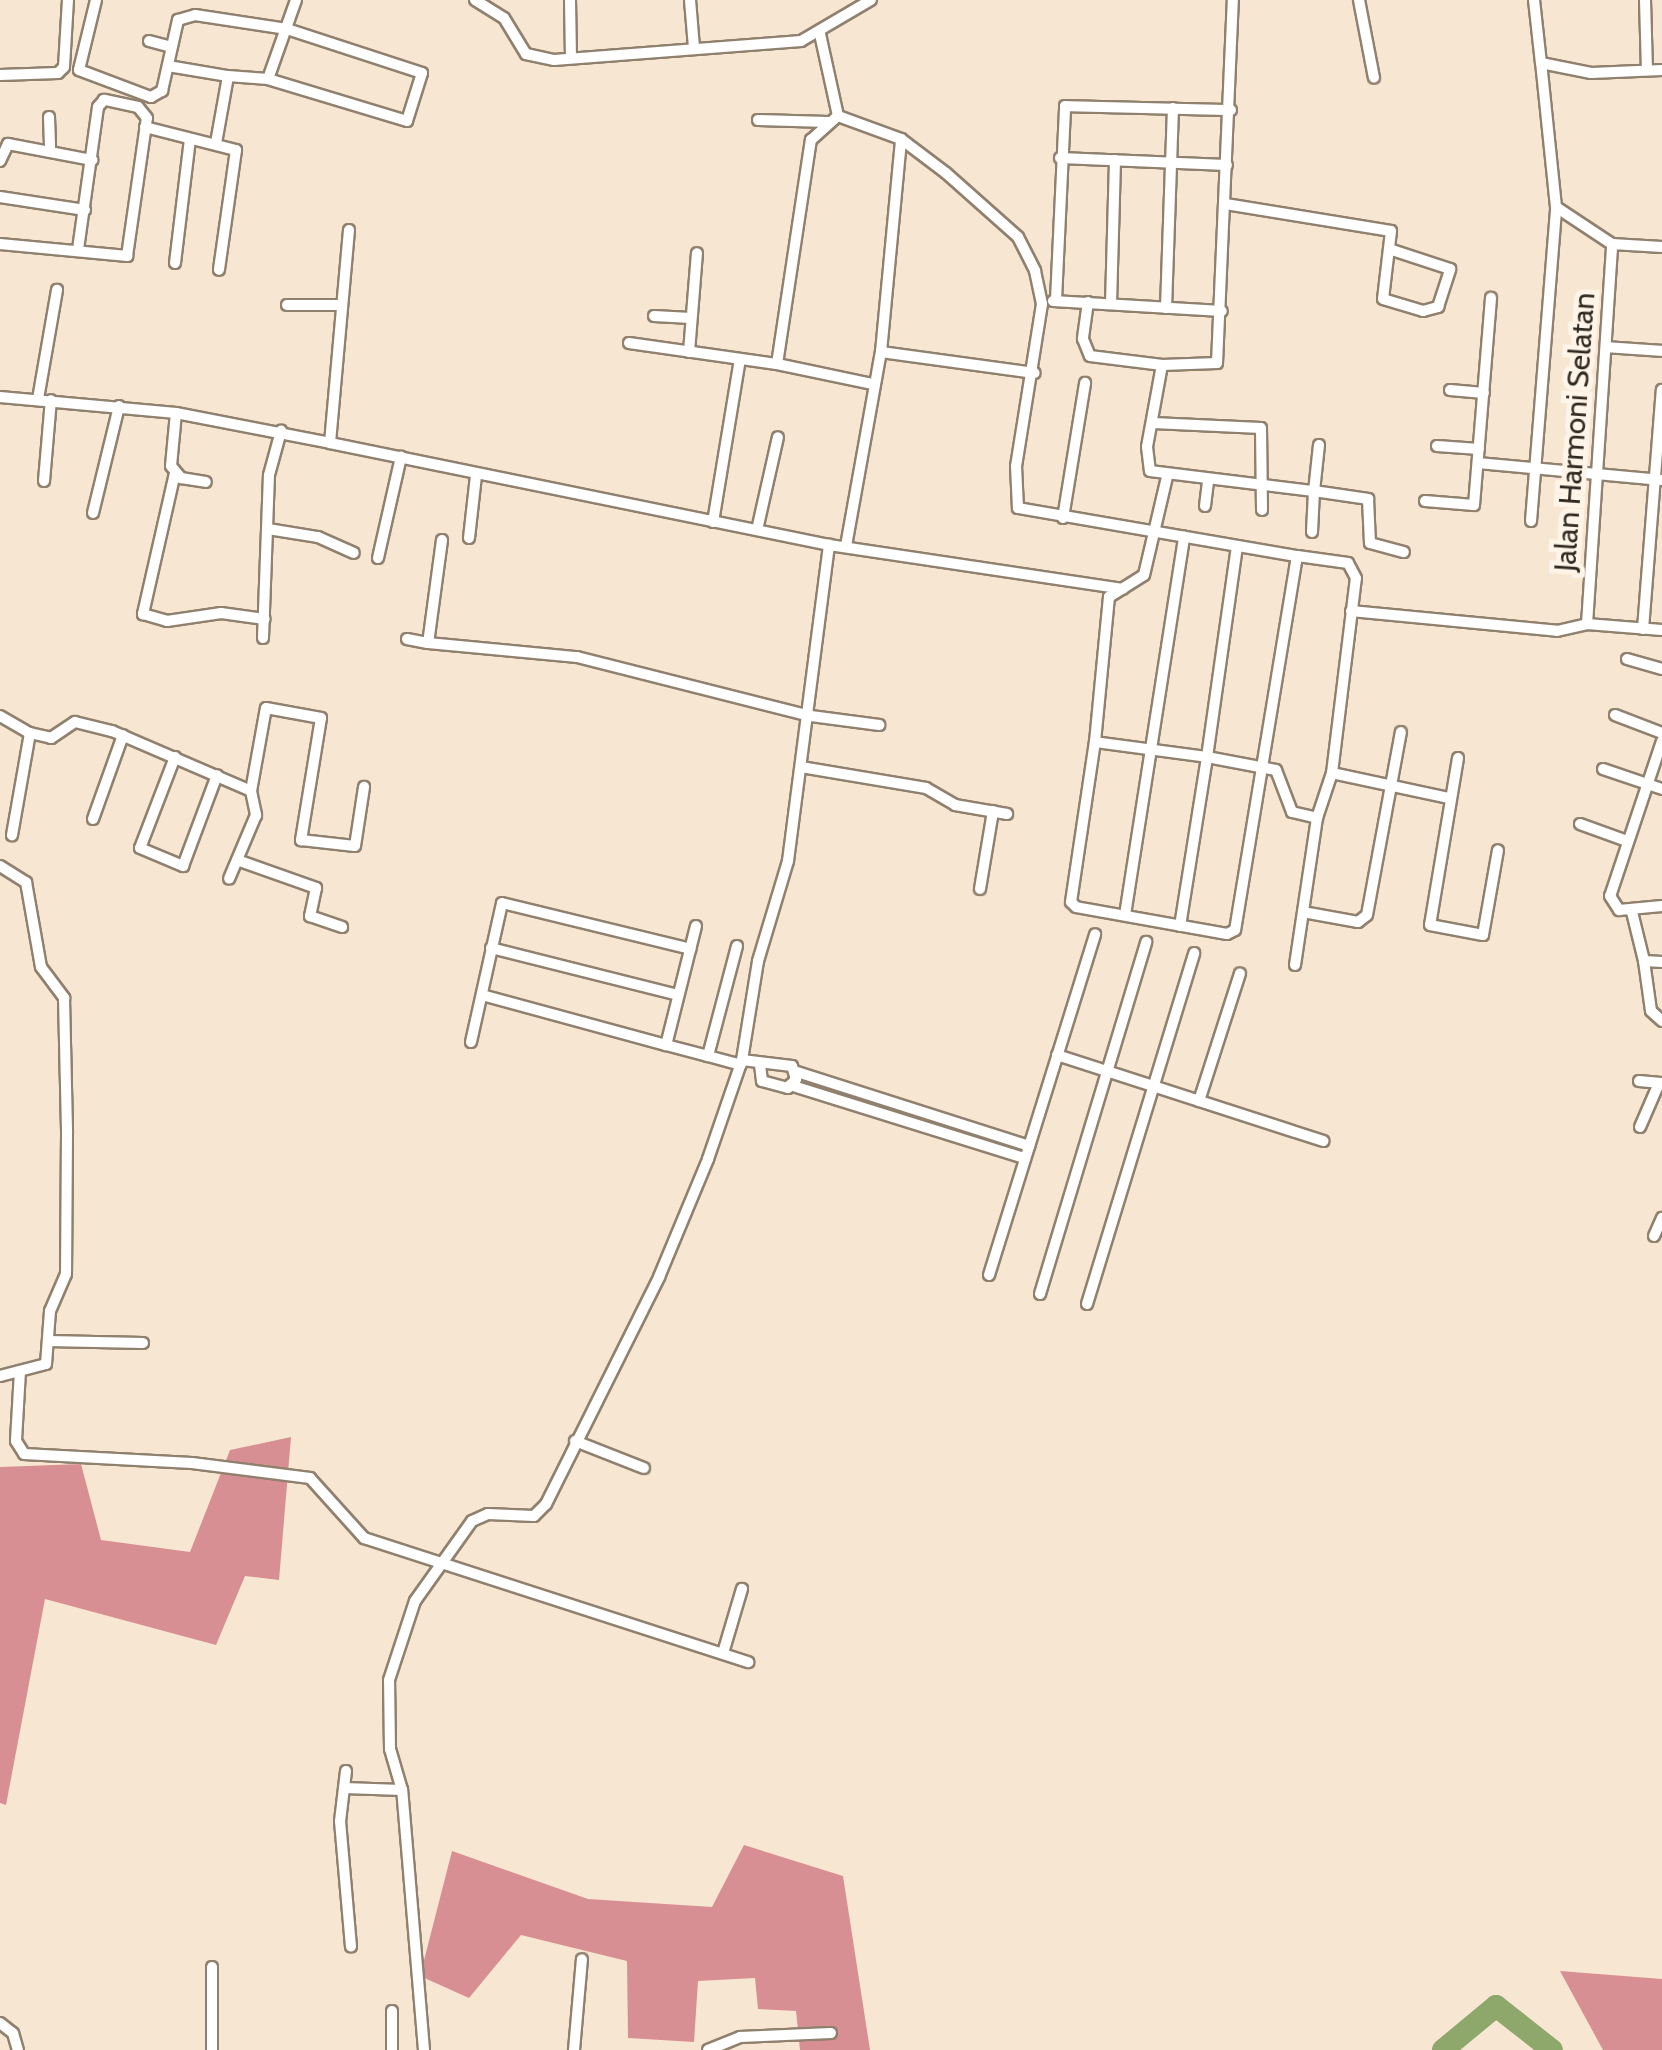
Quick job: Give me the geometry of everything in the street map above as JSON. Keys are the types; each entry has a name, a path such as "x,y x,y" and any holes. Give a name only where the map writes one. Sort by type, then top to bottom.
{"street":[{"path":"0,75 58,74 64,66 68,0"},
{"path":"96,0 81,73 156,97 184,17 287,29 419,68 410,118 268,79 168,66"},
{"path":"268,79 296,0"},
{"path":"475,0 504,18 526,54 571,58 781,44 820,34 864,2"},
{"path":"570,0 571,58"},
{"path":"690,0 694,48"},
{"path":"1088,302 1083,340 1090,356 1162,365 1216,366 1222,311 1233,0"},
{"path":"1359,0 1374,78"},
{"path":"1645,0 1647,70"},
{"path":"1531,521 1556,207 1533,2"},
{"path":"820,34 834,119"},
{"path":"149,41 172,47"},
{"path":"1541,63 1591,74 1662,70"},
{"path":"216,143 228,76"},
{"path":"0,244 127,256 145,128 143,110 102,101 78,250"},
{"path":"1056,300 1065,106 1230,110"},
{"path":"1166,308 1173,108"},
{"path":"50,117 50,152"},
{"path":"777,364 811,140 834,119"},
{"path":"758,120 834,119 901,138 1018,237 1035,270 1042,304 1013,498 1025,512 1353,565 1332,773 1317,818 1295,965"},
{"path":"145,128 216,143 237,152 219,270"},
{"path":"846,546 873,384 882,352 901,138"},
{"path":"176,263 190,139"},
{"path":"0,160 8,144 92,160"},
{"path":"1060,158 1227,165"},
{"path":"1111,304 1116,160"},
{"path":"0,196 85,210"},
{"path":"1226,204 1391,231 1392,250 1382,292 1386,304 1431,312 1438,307 1450,268 1392,250"},
{"path":"1556,207 1612,244 1662,246"},
{"path":"330,443 349,230"},
{"name":"Jalan Harmoni Selatan","path":"1588,624 1612,244"},
{"path":"690,352 697,253"},
{"path":"44,480 44,400 57,290"},
{"path":"1425,501 1474,505 1491,298"},
{"path":"1042,304 1056,300 1222,311"},
{"path":"287,305 342,305"},
{"path":"654,316 691,318"},
{"path":"629,343 777,364 873,384"},
{"path":"1606,346 1662,351"},
{"path":"882,352 1034,373"},
{"path":"713,522 740,359"},
{"path":"1162,365 1147,462 1150,471 1167,477 1264,484 1368,499 1370,543 1404,552"},
{"path":"1063,518 1085,383"},
{"path":"1450,390 1484,393"},
{"path":"1644,629 1659,480 1662,390"},
{"path":"0,397 120,406 281,430 476,476 829,545 1123,589"},
{"path":"92,512 120,406"},
{"path":"176,413 170,450 175,474 143,614 167,621 220,613 266,619"},
{"path":"1153,423 1261,428 1262,510"},
{"path":"263,638 269,475 281,430"},
{"path":"757,530 778,438"},
{"path":"1312,532 1319,445"},
{"path":"1437,446 1479,449"},
{"path":"378,558 400,458"},
{"path":"1478,462 1659,480"},
{"path":"175,474 206,482"},
{"path":"470,538 476,476"},
{"path":"1167,477 1144,575 1109,596 1095,742 1072,902 1180,926 1235,930 1297,556"},
{"path":"1206,506 1208,481"},
{"path":"268,528 318,536 354,554"},
{"path":"1124,914 1184,537"},
{"path":"428,643 442,540"},
{"path":"424,2050 402,1790 390,1749 390,1680 415,1601 443,1567 472,1520 542,1510 659,1277 742,1062 758,960 788,861 811,716 829,545"},
{"path":"1180,926 1237,546"},
{"path":"1351,611 1557,631 1588,624 1662,630"},
{"path":"407,639 576,657 811,716 879,725"},
{"path":"1628,659 1662,669"},
{"path":"229,879 256,814 251,791 266,708 321,718 301,840 356,846 364,787"},
{"path":"1615,715 1662,733"},
{"path":"0,716 51,738 75,722 124,736 251,791"},
{"path":"12,834 30,732"},
{"path":"1304,912 1365,918 1401,732"},
{"path":"93,819 124,736"},
{"path":"1662,741 1610,896 1618,910 1632,912 1662,906"},
{"path":"1095,742 1264,766 1278,773 1292,812 1317,818"},
{"path":"175,757 140,848 183,866 217,775"},
{"path":"1458,758 1430,925 1483,935 1498,850"},
{"path":"801,767 926,788 955,806 1007,814"},
{"path":"1602,769 1662,788"},
{"path":"1332,773 1449,798"},
{"path":"980,889 993,811"},
{"path":"1580,824 1627,841"},
{"path":"237,860 316,888 310,916 342,926"},
{"path":"0,866 26,882 40,967 64,998 66,1274 50,1311 46,1364 0,1376"},
{"path":"471,1042 502,903 690,949"},
{"path":"1632,912 1637,954 1644,961 1651,1011 1662,1020"},
{"path":"666,1045 696,926"},
{"path":"989,1274 1095,934"},
{"path":"1040,1294 1146,942"},
{"path":"708,1056 737,946"},
{"path":"491,948 678,995"},
{"path":"1087,1304 1194,953"},
{"path":"1644,961 1662,962"},
{"path":"1199,1101 1240,973"},
{"path":"482,995 708,1056 760,1066"},
{"path":"1057,1055 1324,1140"},
{"path":"760,1066 768,1058 1025,1158"},
{"path":"760,1066 762,1081 1029,1146"},
{"path":"790,1085 794,1071"},
{"path":"1638,1081 1661,1083 1640,1127"},
{"path":"1654,1236 1662,1218"},
{"path":"48,1341 143,1342"},
{"path":"20,1371 16,1441 24,1454 303,1476 322,1488 360,1536 443,1567 748,1662"},
{"path":"575,1441 644,1468"},
{"path":"724,1653 742,1589"},
{"path":"346,1771 340,1832 351,1947"},
{"path":"344,1788 402,1790"},
{"path":"574,2050 582,1959"},
{"path":"212,1967 212,2050"},
{"path":"392,2011 392,2050"},
{"path":"0,2023 13,2033 18,2050"},
{"path":"708,2050 740,2037 831,2032"}],"shaded area":[{"path":"291,1437 279,1580 245,1576 216,1645 45,1599 6,1805 0,1803 0,1467 81,1464 101,1540 190,1552 230,1450"},
{"path":"744,1845 843,1876 870,2050 800,2050 796,2011 758,2009 755,1978 698,1981 694,2042 628,2038 627,1961 521,1935 469,1998 420,1976 452,1851 588,1899 712,1907"},
{"path":"1560,1971 1662,1979 1662,2050 1603,2050"}],"waterway":[{"path":"1443,2050 1496,2006 1552,2050"}]}
